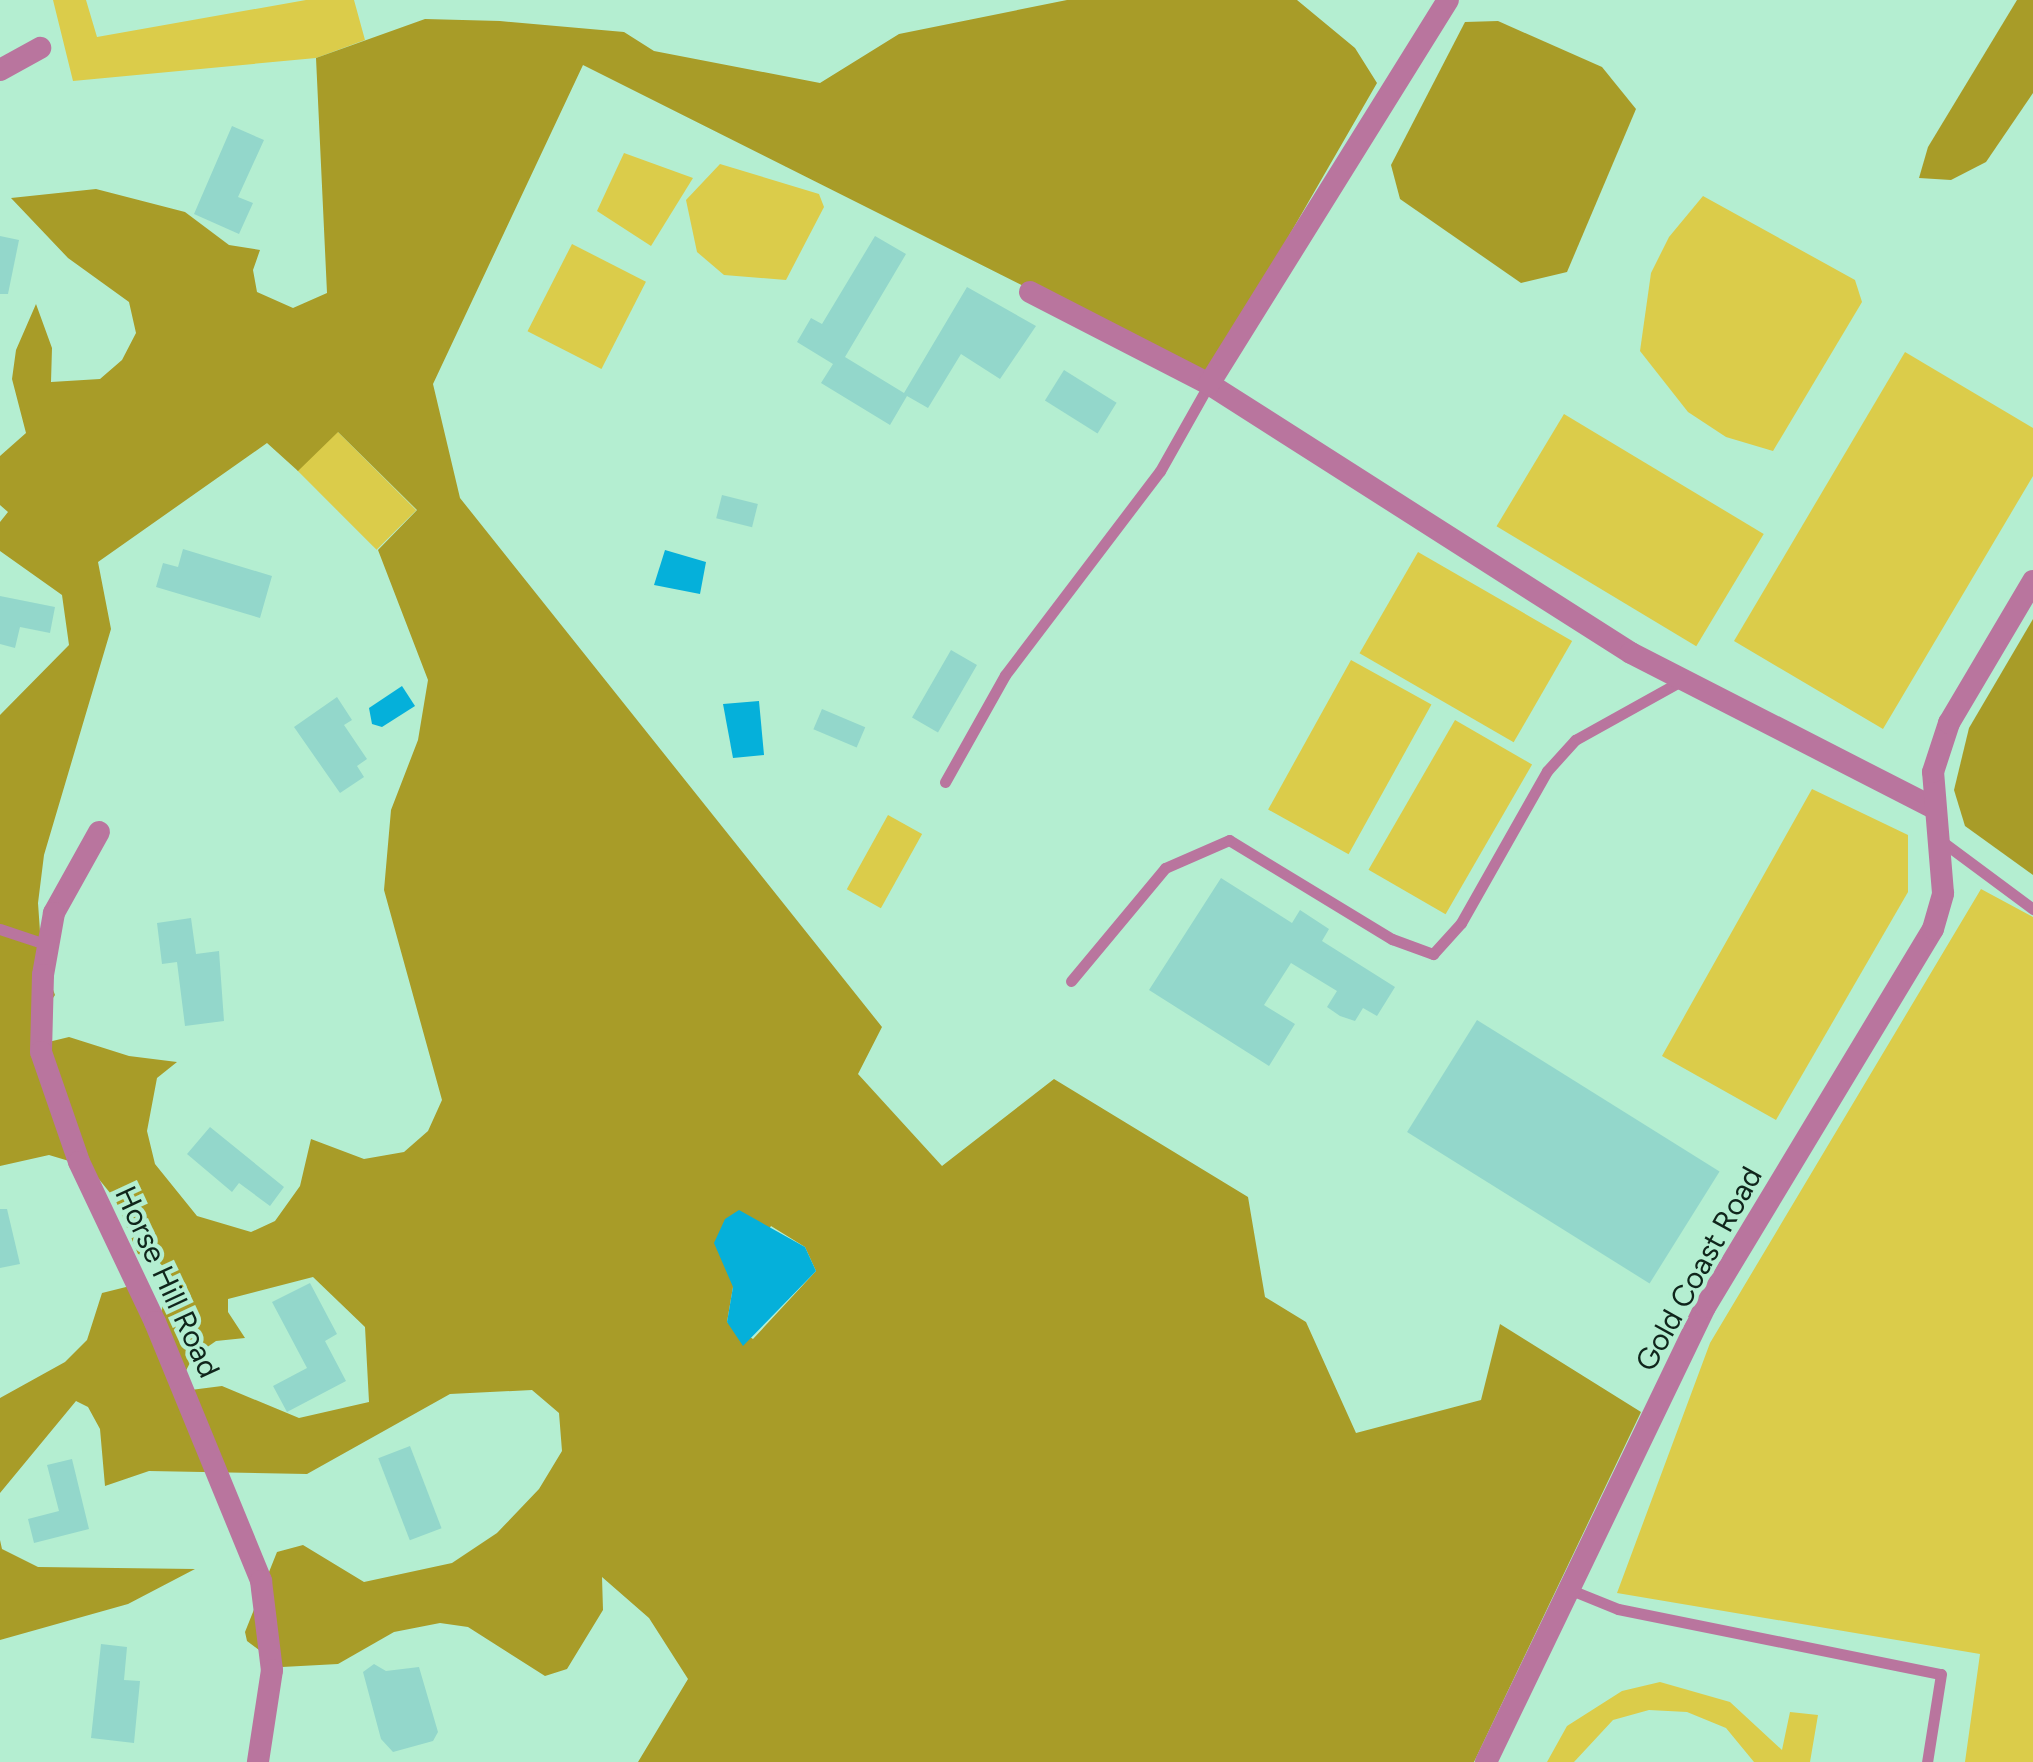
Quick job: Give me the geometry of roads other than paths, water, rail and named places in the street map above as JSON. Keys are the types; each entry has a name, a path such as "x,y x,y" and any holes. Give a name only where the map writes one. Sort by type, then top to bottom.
{"street":[{"path":"1209,384 1448,0"},
{"path":"0,70 40,48"},
{"path":"1030,292 1209,384 1683,680 1934,808"},
{"name":"Gold Coast Road","path":"1486,1762 1705,1308 1933,929 1943,893 1933,772 1949,723 2033,581"},
{"name":"Horse Hill Road","path":"98,832 70,876 48,944 40,1016 50,1085 261,1581 272,1670 258,1762"}],"lane":[{"path":"945,782 1005,675 1160,471 1209,384"},
{"path":"1070,981 1164,868 1229,840 1392,939 1433,954 1461,923 1547,771 1574,740 1683,680"},
{"path":"1939,839 2033,909"},
{"path":"0,928 48,944"},
{"path":"1570,1590 1618,1609 1941,1674 1927,1762"}],"water":[{"path":"665,550 706,562 700,594 654,585"},
{"path":"402,686 415,706 382,727 372,724 369,708"},
{"path":"759,701 764,755 733,758 723,704"},
{"path":"739,1210 805,1247 816,1271 743,1346 727,1322 733,1287 714,1243 725,1219"}]}
